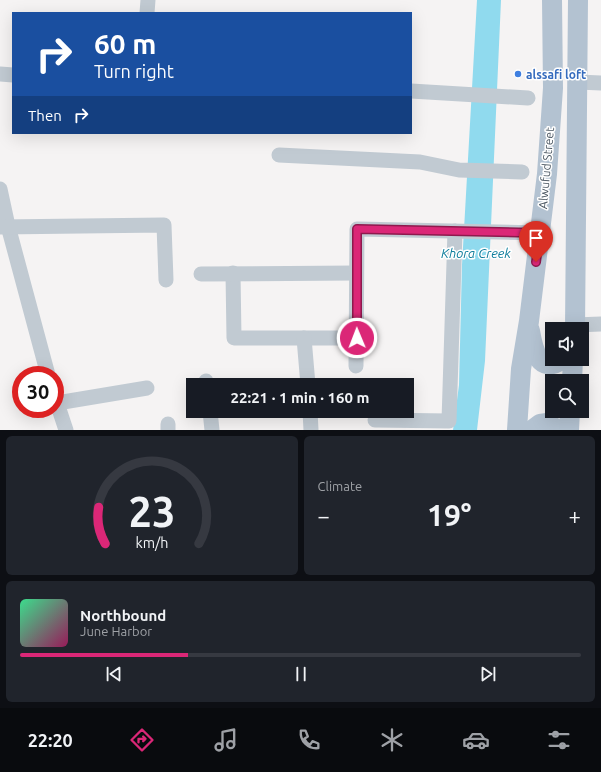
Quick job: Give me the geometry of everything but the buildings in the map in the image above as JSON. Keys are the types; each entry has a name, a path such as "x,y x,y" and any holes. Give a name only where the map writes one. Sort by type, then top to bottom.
{"main road":[{"name":"Alwufud Street","path":"517,430 521,369 529,321 547,174 553,88 552,0"},
{"path":"575,322 578,0"},
{"path":"529,321 534,352 538,359 545,363"},
{"path":"569,430 570,418"},
{"path":"532,430 540,424 547,423 558,430"}],"street":[{"path":"147,12 148,0"},
{"path":"0,74 12,75"},
{"path":"578,82 601,83"},
{"path":"412,91 504,98 528,98"},
{"path":"279,155 420,162 459,170 522,172"},
{"path":"0,189 4,227 45,366"},
{"path":"4,227 164,226 166,280"},
{"path":"356,366 357,229 540,233"},
{"path":"375,420 449,421 455,231"},
{"path":"233,273 234,338 357,338"},
{"path":"201,274 356,273"},
{"path":"589,325 601,324"},
{"path":"304,338 307,378"},
{"path":"64,399 147,388"},
{"path":"62,418 66,430"},
{"path":"211,418 212,430"},
{"path":"310,418 311,430"}],"water":[{"name":"Khora Creek","path":"477,0 501,0 485,361 477,430 453,430 459,385 462,265"}],"place":[{"name":"alssafi loft","path":"518,74"}],"route":[{"path":"357,338 357,229 540,233 536,262"}]}
